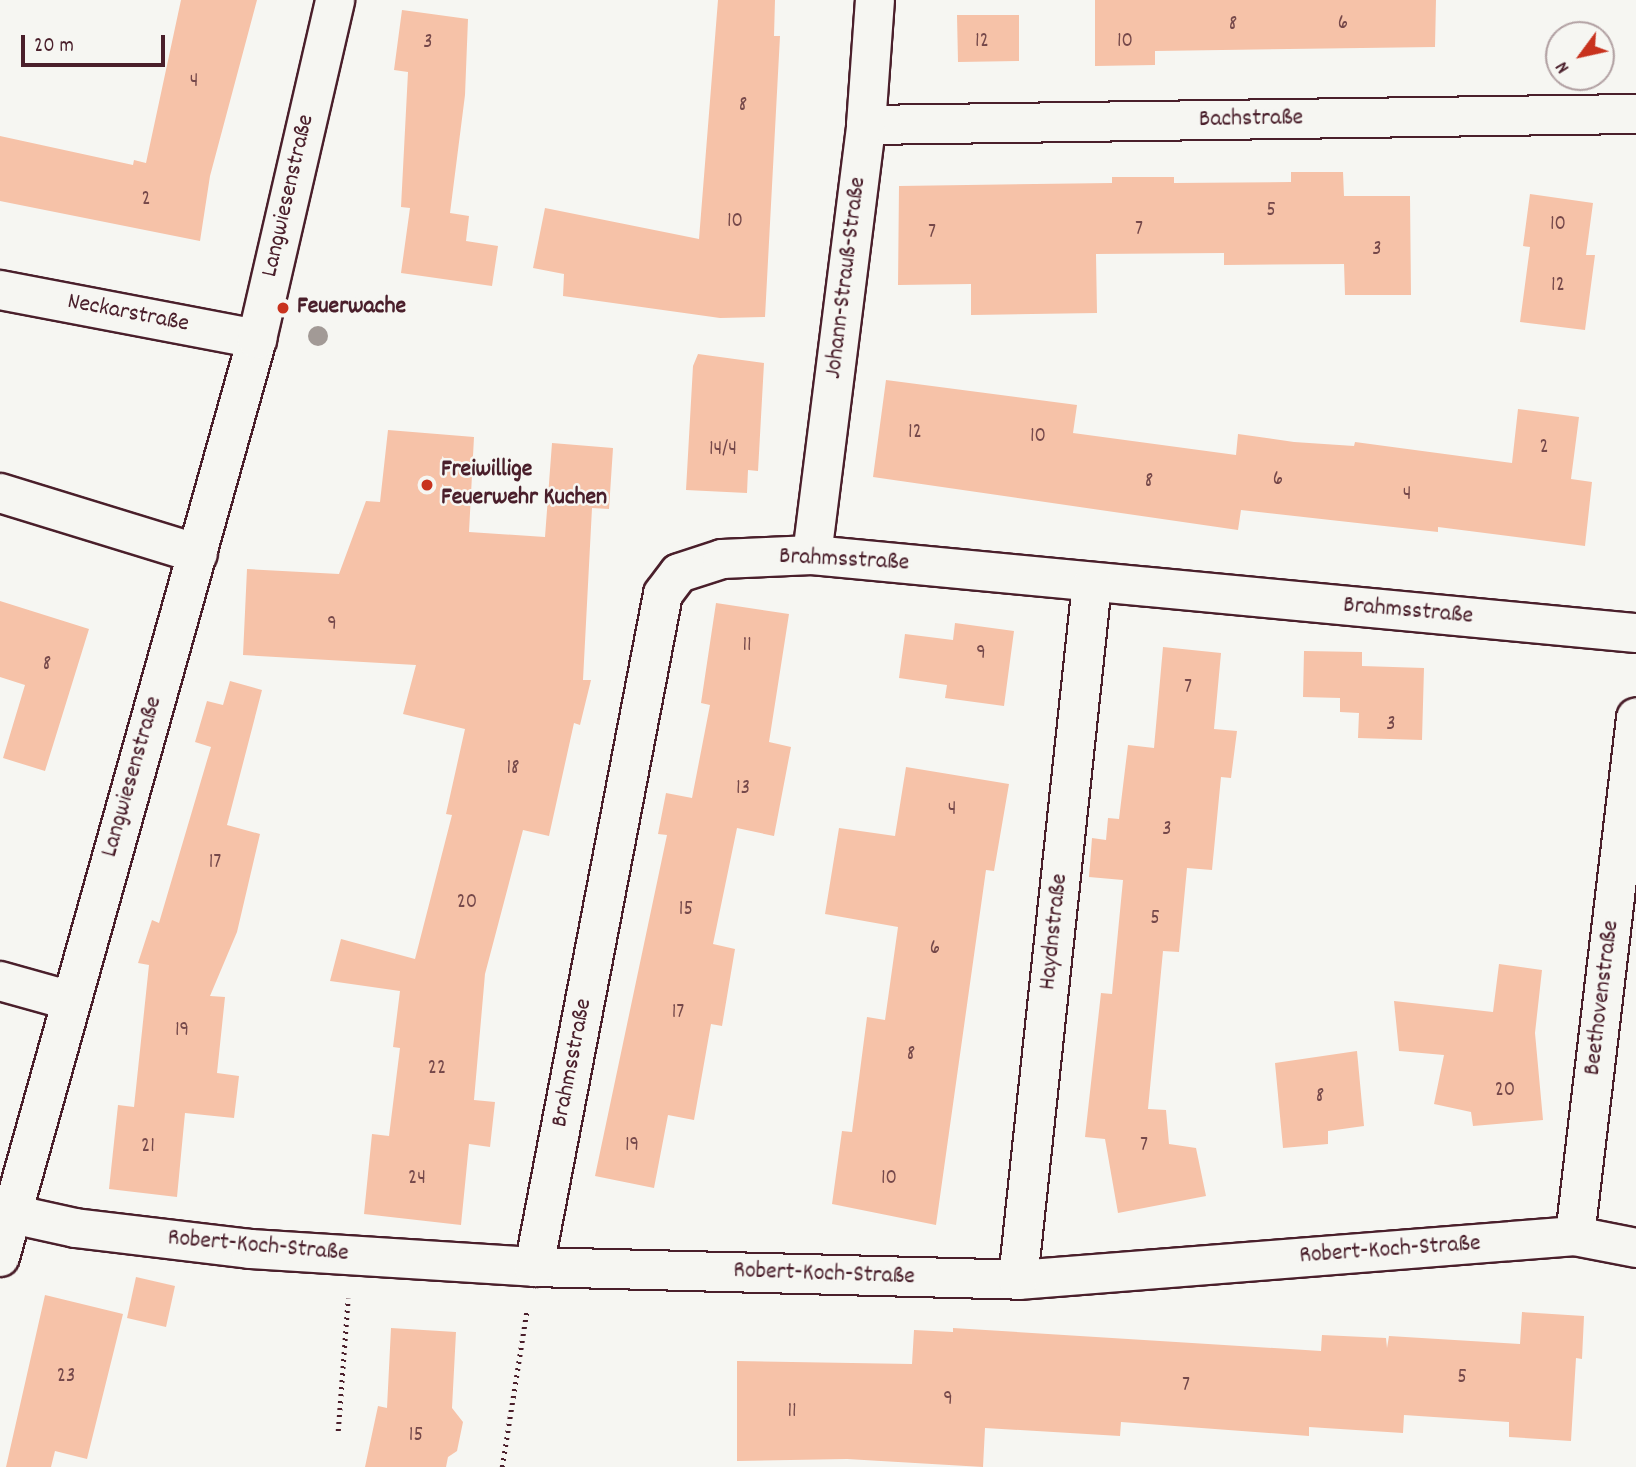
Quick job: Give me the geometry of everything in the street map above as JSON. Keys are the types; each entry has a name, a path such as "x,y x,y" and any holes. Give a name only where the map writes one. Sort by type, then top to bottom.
{"street":[{"name":"Langwiesenstraße","path":"0,1257 68,1000 198,554 257,339 335,0"},
{"name":"Johann-Strauß-Straße","path":"813,555 866,125 875,0"},
{"name":"Bachstraße","path":"866,125 1636,114"},
{"name":"Neckarstraße","path":"0,290 257,339"},
{"path":"0,493 198,554"},
{"name":"Brahmsstraße","path":"534,1267 663,594 679,573 722,559 813,555 1636,634"},
{"name":"Haydnstraße","path":"1018,1280 1092,583"},
{"name":"Beethovenstraße","path":"1575,1236 1636,718"},
{"path":"0,981 68,1000"},
{"name":"Robert-Koch-Straße","path":"12,1214 75,1228 250,1249 534,1267 1018,1280 1575,1236 1636,1248"}],"path":[{"path":"338,1431 352,1255"},
{"path":"502,1467 534,1267"}],"building":[{"path":"181,0 257,0 210,176 200,241 0,201 0,136 133,165 134,160 146,163"},
{"path":"718,0 775,0 774,36 780,36 765,317 720,318 563,296 564,274 533,268 545,208 699,239"},
{"path":"1095,0 1436,0 1435,47 1155,51 1155,65 1095,66"},
{"path":"402,10 468,19 465,95 450,213 469,216 466,241 498,246 492,286 401,273 410,208 401,207 408,72 394,70"},
{"path":"957,15 1019,15 1019,61 958,62"},
{"path":"1291,172 1343,172 1344,196 1410,196 1411,295 1345,295 1344,264 1224,265 1224,253 1096,254 1097,313 971,315 971,284 898,285 899,186 1112,183 1112,177 1174,177 1174,183 1291,182"},
{"path":"1530,194 1593,203 1586,255 1595,255 1585,330 1520,322 1530,247 1523,246"},
{"path":"698,354 764,363 758,471 748,470 747,493 686,490 693,366"},
{"path":"886,380 1077,405 1073,433 1236,455 1238,434 1294,442 1354,446 1355,442 1512,463 1518,409 1579,417 1571,479 1592,482 1585,546 1438,527 1438,532 1241,510 1238,530 873,477"},
{"path":"388,430 474,437 469,532 545,537 552,443 613,448 609,509 592,508 583,680 591,680 580,725 574,723 549,836 523,830 485,974 474,1100 495,1102 490,1147 469,1144 461,1225 364,1214 372,1134 389,1136 400,1048 393,1047 400,991 330,981 341,939 415,959 452,815 446,814 465,729 403,714 416,665 243,655 247,569 339,574 366,501 380,502"},
{"path":"0,601 89,629 45,771 3,758 25,685 0,677"},
{"path":"716,603 789,614 769,742 791,747 774,836 737,828 713,944 735,949 722,1026 711,1024 694,1120 668,1115 654,1188 595,1176 667,835 658,834 666,793 692,798 710,705 701,703"},
{"path":"955,623 1014,631 1004,706 945,698 947,685 899,678 905,634 953,640"},
{"path":"1163,647 1221,653 1214,729 1237,731 1231,778 1221,777 1212,870 1187,868 1179,952 1163,951 1148,1109 1166,1110 1169,1144 1196,1148 1206,1196 1118,1213 1105,1139 1085,1137 1101,993 1112,994 1123,880 1089,877 1092,838 1106,840 1108,818 1119,819 1128,745 1154,748"},
{"path":"1304,651 1362,652 1362,666 1424,668 1422,740 1358,738 1359,713 1340,712 1340,698 1303,697"},
{"path":"230,681 262,690 227,825 260,834 237,932 210,996 225,997 217,1073 239,1076 234,1118 185,1113 177,1197 109,1189 118,1105 134,1107 149,965 138,963 152,920 159,923 211,747 195,742 207,701 223,705"},
{"path":"906,767 1009,784 994,871 986,870 936,1225 832,1204 842,1131 852,1132 867,1017 885,1020 898,927 825,914 839,828 895,836"},
{"path":"1499,964 1542,970 1535,1033 1543,1120 1473,1126 1471,1112 1434,1104 1444,1055 1399,1051 1394,1001 1493,1012"},
{"path":"1357,1051 1364,1126 1328,1131 1328,1144 1283,1148 1275,1063"},
{"path":"136,1277 175,1286 166,1327 127,1318"},
{"path":"45,1295 123,1314 87,1459 55,1451 51,1467 6,1467"},
{"path":"1522,1312 1584,1316 1582,1359 1576,1358 1571,1441 1509,1437 1509,1422 1404,1415 1403,1433 1309,1427 1309,1436 1121,1422 1120,1436 985,1428 983,1467 847,1459 737,1461 737,1361 912,1364 914,1330 953,1332 953,1328 1321,1351 1322,1335 1386,1338 1387,1348 1389,1336 1520,1344"},
{"path":"391,1328 456,1332 452,1408 463,1422 457,1451 448,1457 446,1467 365,1467 378,1406 387,1408"}],"place":[{"name":"Feuerwache","path":"283,308"},
{"name":"Freiwillige Feuerwehr Kuchen","path":"427,485"}]}
